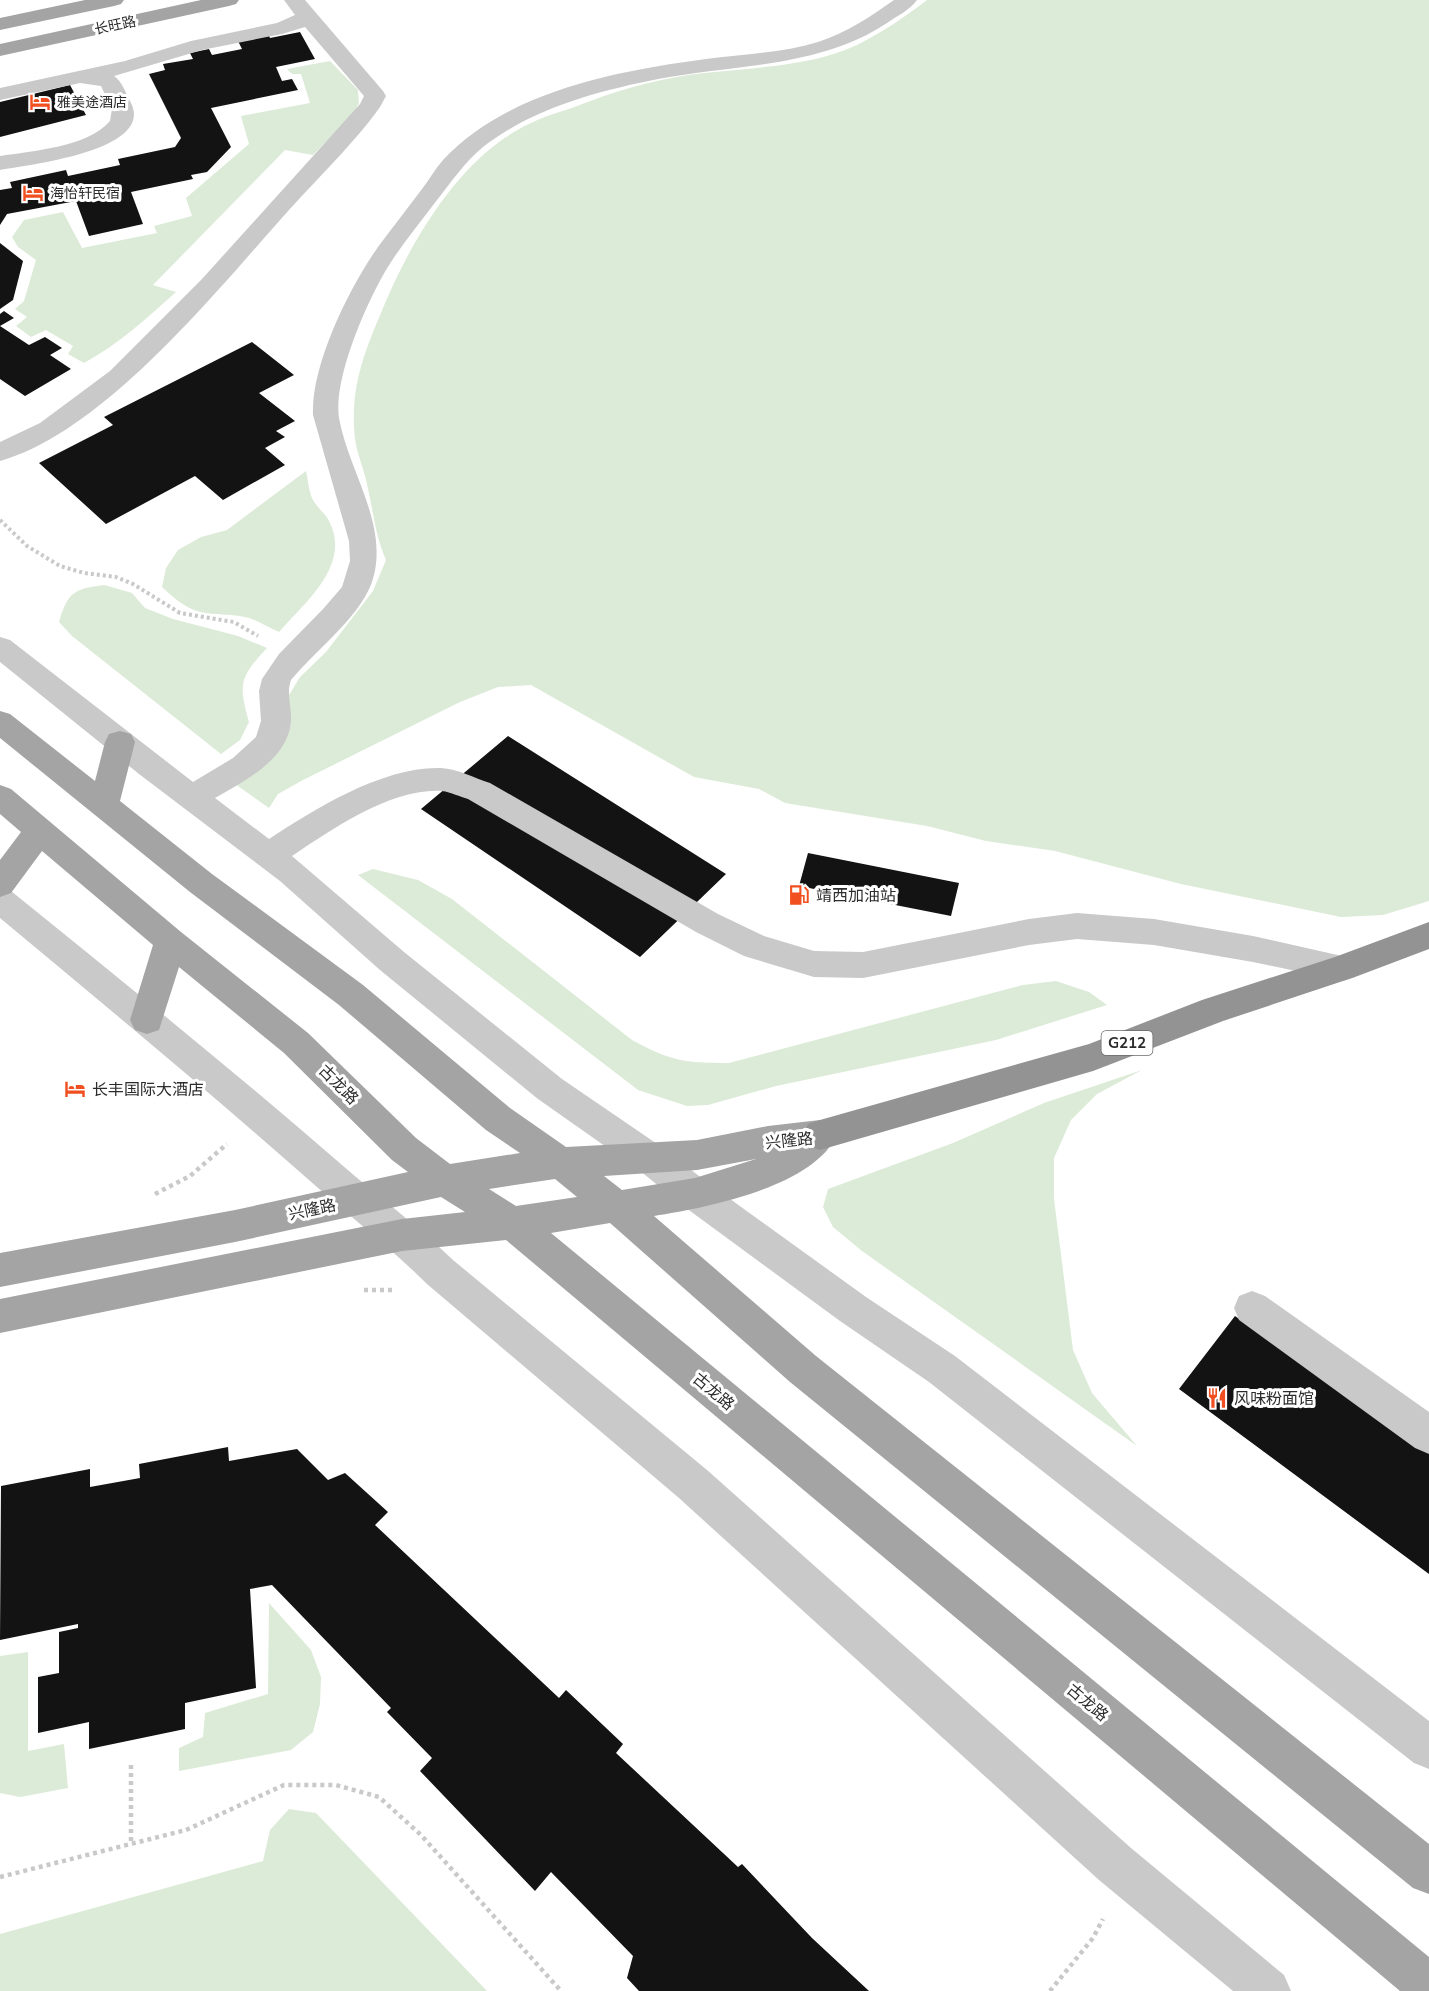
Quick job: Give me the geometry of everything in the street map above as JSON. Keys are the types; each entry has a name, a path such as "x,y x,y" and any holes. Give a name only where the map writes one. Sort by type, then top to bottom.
{"highway":[{"name":"G212","path":"820,1135 1093,1057 1214,1010 1343,968 1429,935"}],"main road":[{"name":"长旺路","path":"0,24 114,0"},
{"name":"长旺路","path":"0,50 229,0"},
{"path":"0,722 201,883 351,995 498,1119 561,1163 615,1205 803,1370 1429,1872"},
{"path":"104,805 120,742"},
{"name":"古龙路","path":"0,797 296,1042 404,1149 445,1180 512,1223 1429,1986"},
{"path":"0,884 40,831"},
{"path":"147,1020 170,940"},
{"name":"兴隆路","path":"0,1270 235,1226 445,1180 561,1163 697,1155 768,1141 820,1135"},
{"name":"兴隆路","path":"0,1316 402,1235 512,1223 695,1194 745,1180 794,1159 820,1135"}],"street":[{"path":"192,797 261,752 274,734 276,718 271,699 278,676 347,598 360,578 364,553 326,415 333,364 374,272 451,165 489,132 520,115 561,98 643,76 793,53 829,45 886,16 907,0"},
{"path":"0,94 130,66 198,45 282,28 297,23 301,8"},
{"path":"0,452 49,429 119,377 235,258 369,107 375,96 367,84 301,8"},
{"path":"0,163 89,145 108,136 120,125 123,109 109,81 81,77"},
{"path":"0,647 269,855 392,961 550,1089 651,1159 695,1194 853,1309 942,1370 1429,1748"},
{"path":"269,855 326,819 365,799 406,783 442,780 479,791 707,923 756,947 814,964 863,965 1029,932 1077,926 1154,932 1253,949 1343,968"},
{"path":"0,900 330,1174 356,1199 402,1235 441,1272 693,1484 1115,1864 1268,1991"},
{"path":"1252,1308 1429,1435"}],"path":[{"path":"0,519 25,543 60,567 84,573 114,576 134,583 163,606 182,614 235,622 296,655"},
{"path":"150,1195 190,1176 233,1139"},
{"path":"352,1291 395,1290"},
{"path":"131,1765 131,1844"},
{"path":"0,1877 186,1830 284,1785 336,1785 379,1797 421,1835 561,1991"},
{"path":"1050,1991 1094,1938 1107,1911"}],"green space":[{"path":"927,0 1429,0 1429,901 1383,915 1341,917 1181,884 1055,851 986,841 927,826 785,803 759,789 694,777 531,685 498,687 460,702 303,780 278,794 269,808 235,784 300,677 326,652 373,591 386,560 355,439 354,402 357,384 366,351 397,276 426,225 462,176 505,138 547,116 659,80 795,63 837,53 875,35 902,19"},
{"path":"330,61 358,90 359,103 353,114 313,155 285,150 153,285 176,292 143,321 109,348 84,363 68,354 73,346 46,330 31,337 16,326 27,317 15,309 24,301 36,260 18,247 12,237 24,220 63,212 82,248 157,233 154,226 192,216 186,198 249,144 241,116 310,103 301,74 292,74 287,69"},
{"path":"306,471 312,498 329,521 335,537 335,553 322,582 279,632 249,618 193,610 162,587 166,568 178,550 201,537 227,530"},
{"path":"104,585 132,593 145,608 173,619 238,636 267,648 251,666 244,681 243,698 249,722 240,740 221,754 72,636 59,622 66,604 74,593"},
{"path":"373,869 418,880 452,899 632,1040 668,1057 678,1059 729,1063 1023,985 1056,981 1089,992 1107,1005 996,1040 776,1086 708,1105 687,1106 638,1090 358,875"},
{"path":"1142,1070 1097,1094 1071,1120 1054,1158 1054,1199 1073,1350 1092,1393 1137,1446 862,1251 833,1227 823,1207 828,1189 953,1143 1044,1103"},
{"path":"269,1603 311,1650 321,1677 320,1704 313,1732 291,1750 179,1771 179,1748 203,1737 205,1713 268,1694"},
{"path":"28,1652 28,1751 64,1744 68,1788 20,1797 0,1793 0,1656"},
{"path":"289,1809 316,1813 487,1991 0,1991 0,1934 263,1861 270,1830"}],"building":[{"path":"300,32 315,59 276,67 282,81 292,79 298,90 211,108 231,147 207,172 191,175 193,179 131,192 143,224 89,236 76,201 7,214 0,225 0,190 12,188 10,182 66,170 68,176 120,165 118,159 175,147 181,138 149,74 165,70 163,64 193,59 190,53 209,49 212,55 242,49 237,39 268,33 270,38"},
{"path":"70,85 86,115 0,137 0,102"},
{"path":"0,243 23,261 13,300 0,309"},
{"path":"4,311 14,318 0,326 0,314"},
{"path":"0,326 29,345 45,337 62,348 50,355 71,369 25,396 0,379"},
{"path":"252,342 294,375 259,393 295,421 276,431 285,437 265,448 285,465 223,500 195,476 106,524 39,463 113,425 104,417"},
{"path":"508,736 726,874 640,957 421,809"},
{"path":"808,853 959,883 951,916 799,886"},
{"path":"1235,1316 1429,1453 1429,1574 1179,1389"},
{"path":"228,1447 229,1461 297,1449 328,1480 345,1473 388,1512 375,1525 559,1698 566,1690 623,1744 616,1753 738,1867 742,1864 812,1938 869,1991 639,1991 627,1978 633,1956 551,1872 535,1891 420,1771 432,1758 387,1712 391,1708 272,1585 250,1589 256,1688 185,1703 185,1729 89,1749 89,1722 38,1733 38,1677 59,1673 59,1632 78,1628 78,1624 0,1640 1,1486 90,1469 90,1487 140,1478 139,1464"}],"place":[{"name":"雅美途酒店","path":"40,102"},
{"name":"海怡轩民宿","path":"33,193"},
{"name":"靖西加油站","path":"799,895"},
{"name":"长丰国际大酒店","path":"75,1089"},
{"name":"风味粉面馆","path":"1217,1398"}]}
